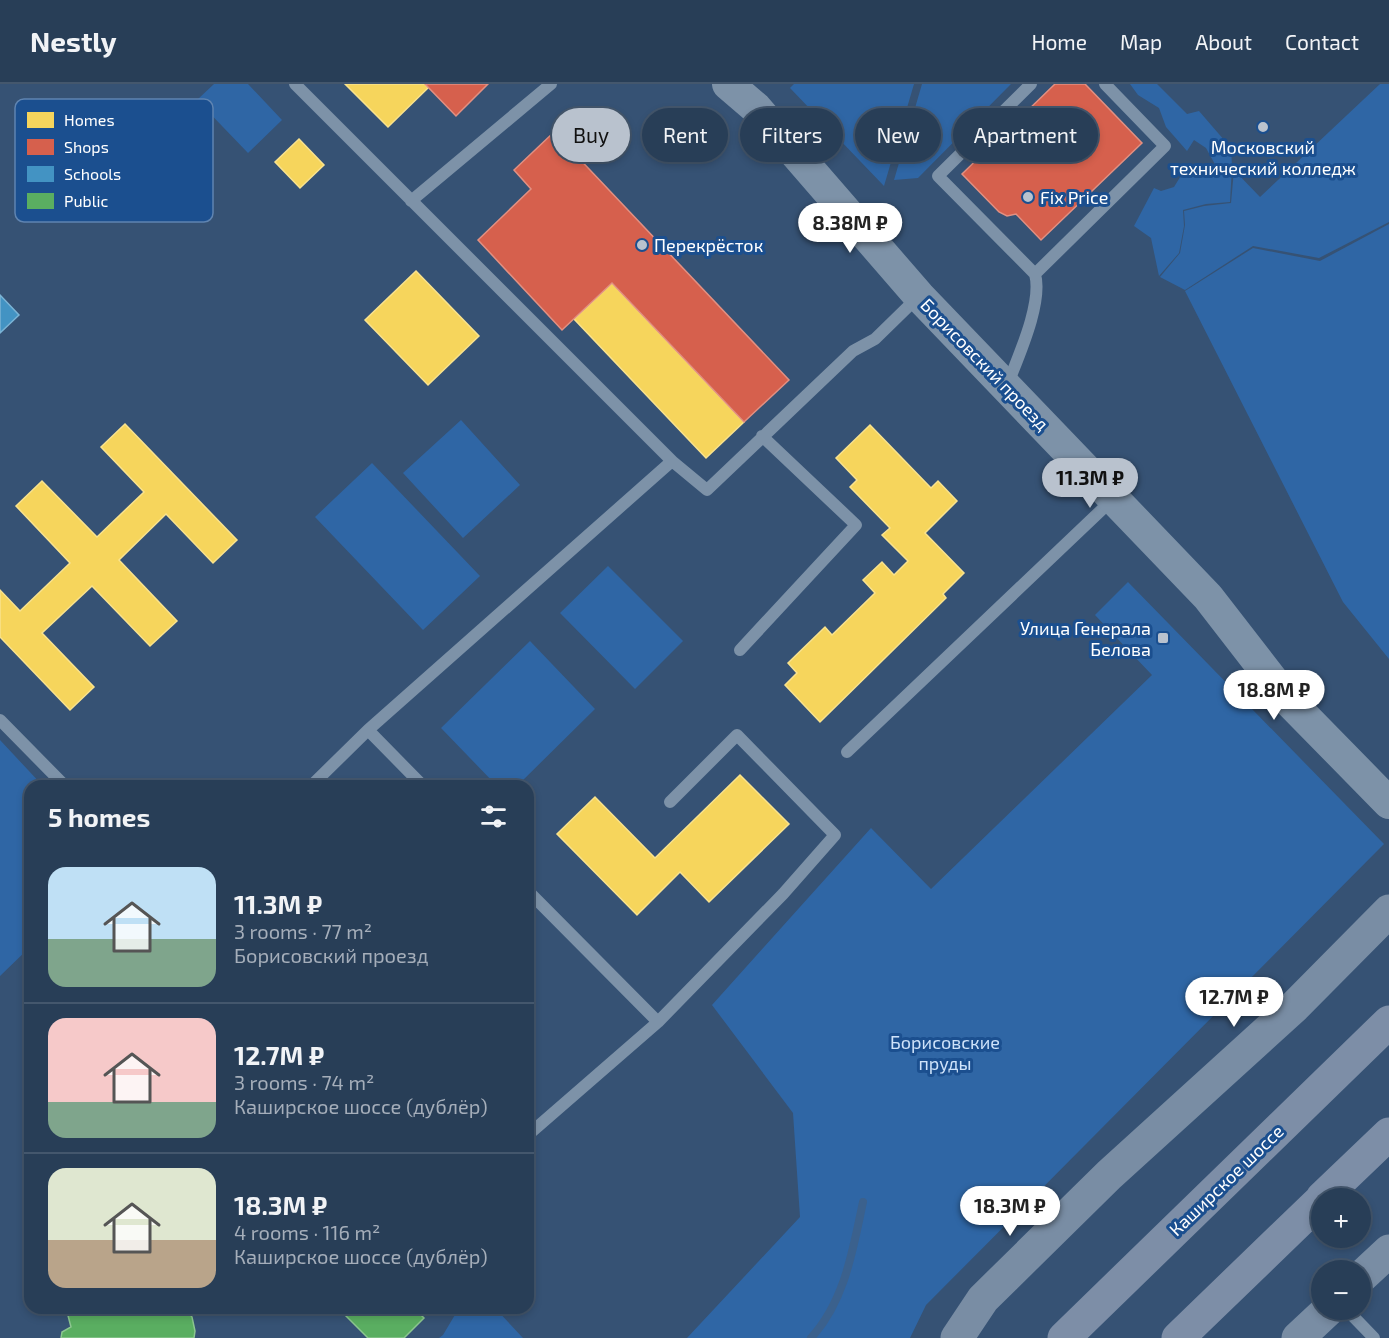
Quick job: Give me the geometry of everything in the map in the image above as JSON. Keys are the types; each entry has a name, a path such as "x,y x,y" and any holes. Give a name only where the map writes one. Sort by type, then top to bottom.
{"main road":[{"path":"957,1338 983,1299 1109,1175 1295,1006 1389,912"},
{"name":"Каширское шоссе","path":"1064,1338 1389,1022"},
{"path":"1333,1188 1389,1134"},
{"path":"1178,1338 1311,1210"},
{"path":"1371,1268 1389,1251"},
{"path":"1298,1338 1317,1320"}],"street":[{"name":"Борисовский проезд","path":"728,84 756,108 919,296 1208,597 1287,699 1389,803"}],"lane":[{"path":"295,84 672,461 707,490 853,351 875,339 919,296"},
{"path":"411,201 551,84"},
{"path":"1006,387 1025,337 1037,295 1038,284 1035,274 938,176 1031,84"},
{"path":"1035,274 1165,146 1105,84"},
{"path":"740,650 856,525 762,436"},
{"path":"317,780 368,730 672,461"},
{"path":"847,752 1114,498"},
{"path":"0,720 59,780"},
{"path":"368,730 417,780"},
{"path":"534,1130 658,1022 783,894 835,835 737,735 670,802"},
{"path":"534,897 658,1022"},
{"path":"1357,1320 1374,1338"}],"green space":[{"path":"214,84 248,84 282,120 248,153 213,117 213,99 198,99"},
{"path":"794,84 914,84 907,108 855,108 855,156 843,143 843,108 809,108 790,88"},
{"path":"922,84 1011,84 987,108 953,108 953,143 941,155 941,108 915,108"},
{"path":"1130,84 1157,84 1187,114 1199,111 1231,148 1230,202 1206,204 1183,210 1184,226 1179,253 1159,276 1151,238 1134,226 1154,188 1161,191 1174,187 1185,169 1194,167 1207,173 1217,168 1206,148 1194,140 1187,151 1166,127 1159,108 1138,95"},
{"path":"1380,84 1389,84 1389,222 1319,258 1253,246 1185,290 1160,277 1180,253 1185,225 1184,211 1231,203 1234,170 1260,197"},
{"path":"861,162 891,162 884,186"},
{"path":"899,162 934,162 918,178 894,180"},
{"path":"1389,224 1389,659 1343,602 1185,291 1253,248 1320,261"},
{"path":"461,420 520,485 463,538 403,473"},
{"path":"372,463 480,576 423,630 315,517"},
{"path":"608,566 683,641 635,689 560,613"},
{"name":"Борисовские пруды","path":"1128,582 1384,844 926,1305 910,1338 687,1338 800,1217 793,1113 712,1005 871,828 931,889 1152,675 1095,615"},
{"path":"530,641 595,709 523,780 491,780 441,728"},
{"path":"0,740 37,780 24,780 24,953 0,976"},
{"path":"455,1314 501,1314 523,1338 439,1338"}],"building: Homes":[{"path":"345,84 425,84 428,88 388,127"},
{"path":"299,139 324,165 300,188 275,162"},
{"path":"416,271 479,336 428,385 365,320"},
{"path":"612,283 744,422 706,458 574,319"},
{"path":"125,424 237,540 213,563 166,514 119,560 177,621 150,646 92,586 42,633 94,687 70,710 0,637 0,590 20,611 70,563 16,506 42,481 97,537 144,492 101,447"},
{"path":"870,425 931,488 938,481 957,501 925,533 964,573 943,594 946,598 820,722 785,685 797,673 788,663 825,627 832,635 875,593 863,580 882,562 894,575 908,561 882,535 890,528 850,487 857,480 836,458"},
{"path":"740,775 789,824 709,902 680,872 637,915 557,834 595,797 655,858"}],"building: Shops":[{"path":"425,84 488,84 456,116"},
{"path":"1055,84 1085,84 1142,143 1041,240 1016,214 1007,216 999,212 962,174 974,162 1098,162 1098,108 1030,108"},
{"path":"552,134 552,162 582,162 789,380 744,422 612,283 562,330 478,240 531,189 514,170"}],"building: Schools":[{"path":"0,295 19,315 0,333"}],"building: Public":[{"path":"68,1314 190,1314 195,1331 194,1338 61,1338 62,1332 71,1327"},
{"path":"344,1314 420,1314 424,1318 404,1338 368,1338"}],"waterway":[{"path":"811,1338 823,1323 840,1291 851,1256 863,1202"}],"place":[{"name":"Московский технический колледж","path":"1263,127"},
{"name":"Fix Price","path":"1028,197"},
{"name":"Перекрёсток","path":"642,245"},
{"name":"Улица Генерала Белова","path":"1163,638"}]}
